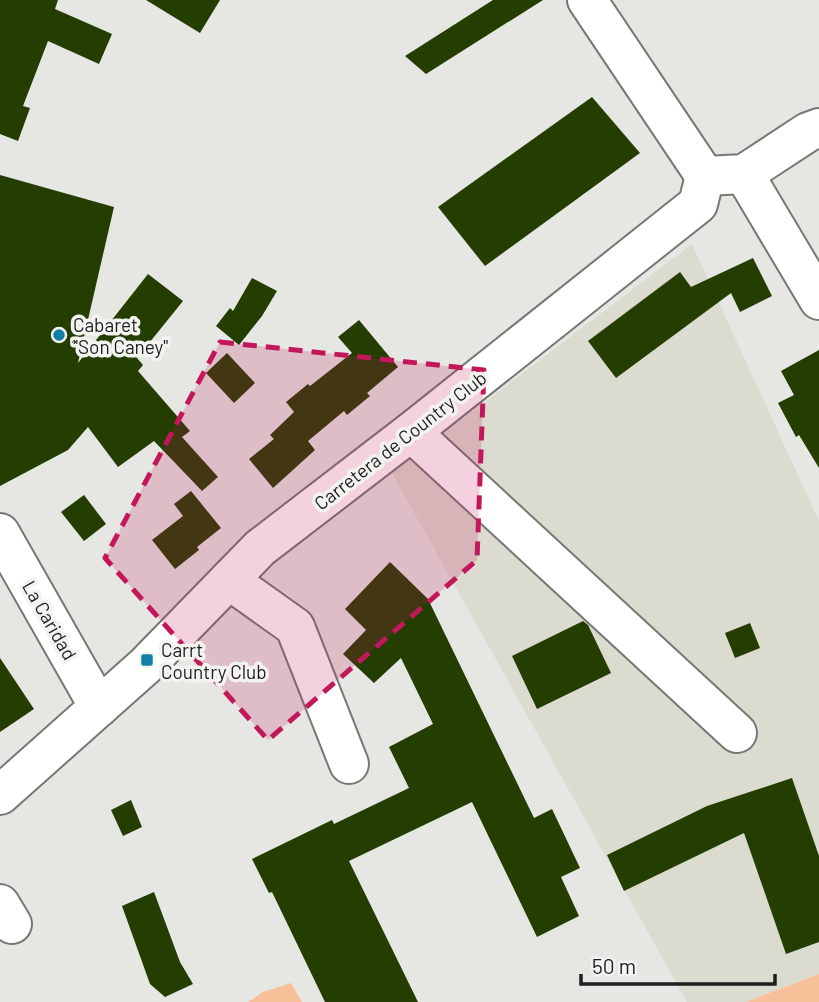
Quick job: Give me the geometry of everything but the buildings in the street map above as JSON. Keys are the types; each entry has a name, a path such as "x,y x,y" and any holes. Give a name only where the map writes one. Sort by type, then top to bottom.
{"street":[{"path":"587,0 705,176 744,174 808,132 819,128"},
{"path":"744,174 819,300"},
{"name":"Carretera de Country Club","path":"0,795 145,666 260,548 698,204 705,176"},
{"path":"411,432 737,733"},
{"name":"La Caridad","path":"0,533 99,707"},
{"path":"229,580 295,627 349,764"}],"highlighted area":[{"path":"220,342 484,370 477,560 268,740 105,558"}],"shaded area":[{"path":"692,244 819,521 819,974 746,1002 687,1002 392,473"},
{"path":"819,974 819,1002 746,1002"},
{"path":"291,983 302,1002 248,1002 263,992"}],"place":[{"name":"Cabaret \"Son Caney\"","path":"59,335"},
{"name":"Carrt Country Club","path":"147,660"}]}
